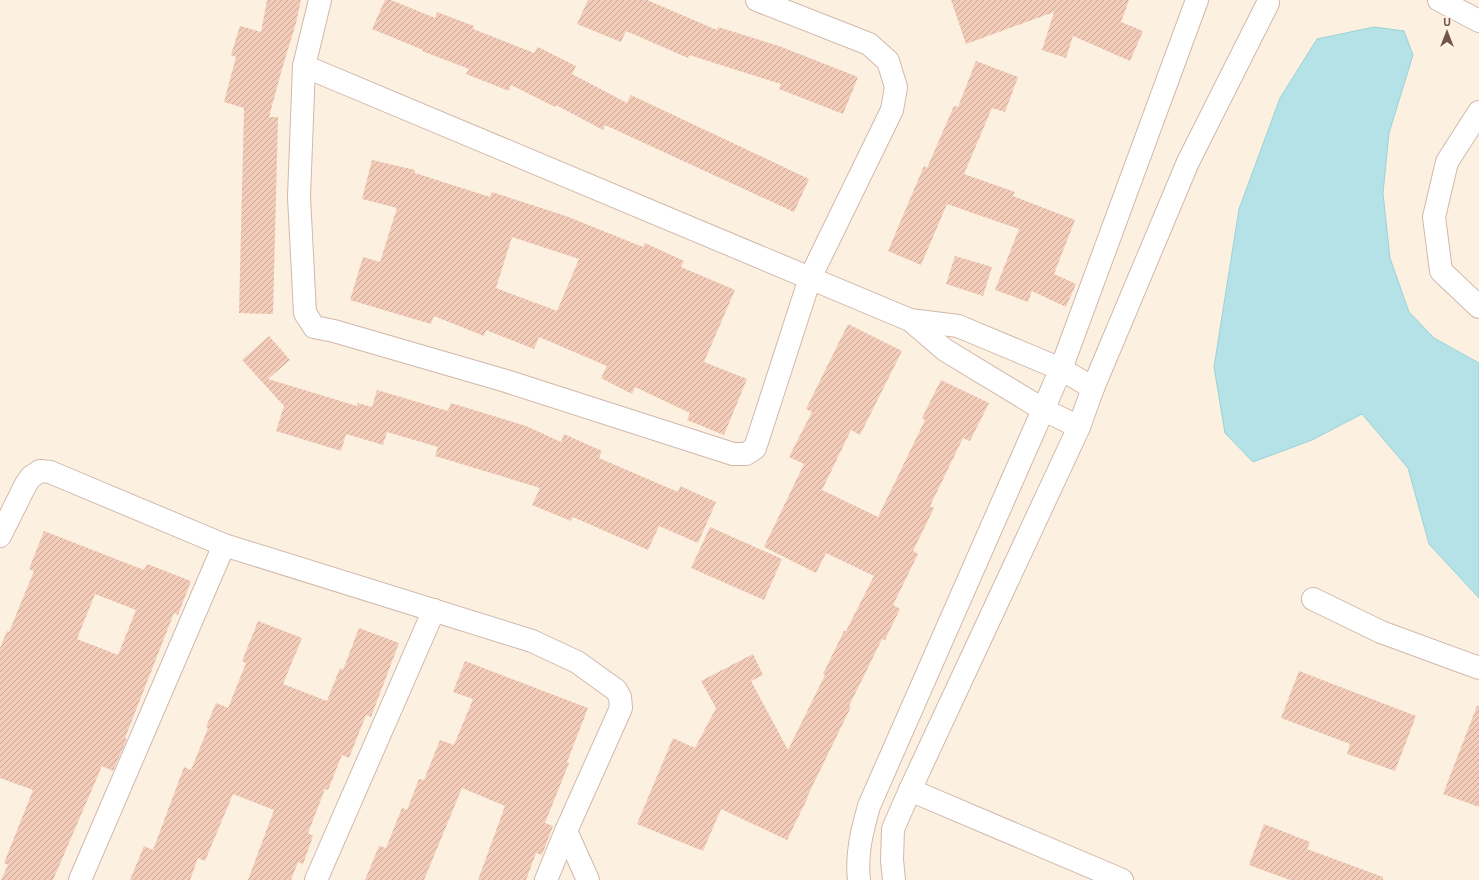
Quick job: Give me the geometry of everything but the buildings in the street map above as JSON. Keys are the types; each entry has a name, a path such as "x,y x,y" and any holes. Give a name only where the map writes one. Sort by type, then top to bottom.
{"street":[{"path":"320,0 304,66 299,197 305,313 314,327 334,331 506,381 733,454 746,454 755,448 810,278 892,110 896,87 888,61 869,44 757,0"},
{"path":"859,880 857,865 861,833 869,806 1061,369 1197,0"},
{"path":"1440,0 1479,21"},
{"path":"894,880 892,860 893,829 1079,427 1093,388 1188,162 1266,1"},
{"path":"304,66 910,320 958,326 1061,369 1093,388"},
{"path":"1479,112 1447,162 1434,217 1441,271 1479,307"},
{"path":"910,320 945,350 1044,410 1079,427"},
{"path":"0,536 31,477 40,471 50,472 224,545 532,641 577,662 616,690 620,697 621,708 566,831 546,880"},
{"path":"80,880 224,545"},
{"path":"1313,599 1381,632 1479,668"},
{"path":"316,880 434,610"},
{"path":"910,790 1122,880"},
{"path":"566,831 588,880"}],"water":[{"path":"1374,27 1404,31 1413,55 1389,133 1383,193 1390,258 1409,312 1434,338 1479,363 1479,598 1429,544 1408,468 1362,414 1312,440 1253,462 1225,433 1214,367 1239,209 1280,98 1317,39"}]}
